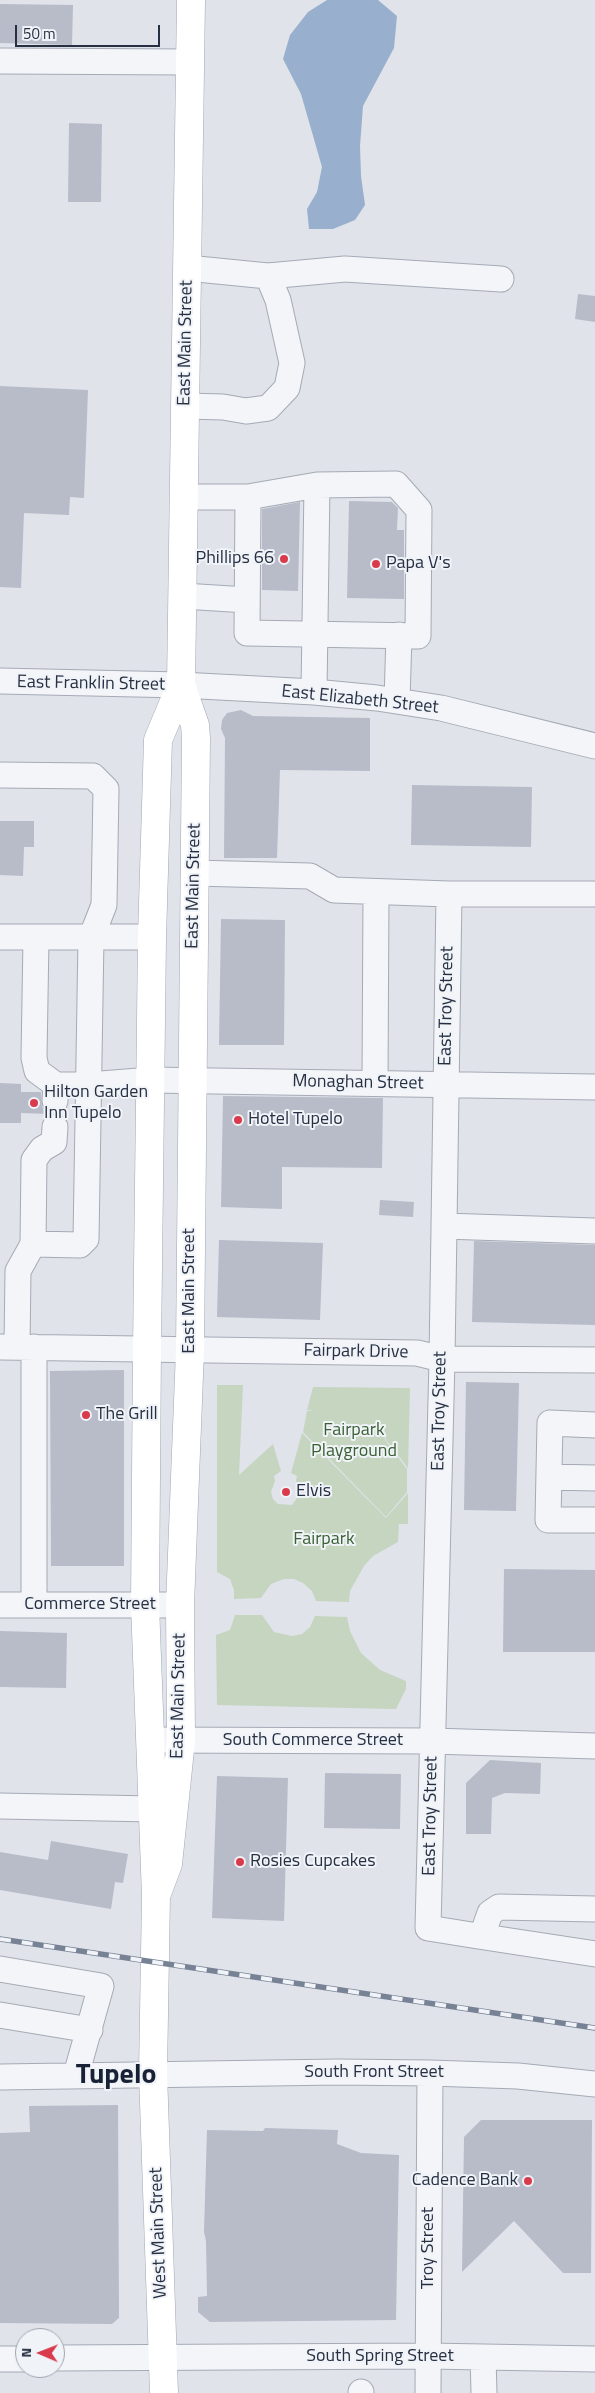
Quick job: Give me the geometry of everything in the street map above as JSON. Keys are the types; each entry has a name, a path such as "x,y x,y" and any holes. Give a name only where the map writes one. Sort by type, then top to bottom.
{"main road":[{"name":"East Main Street","path":"156,1896 168,1864 181,1740 180,1604 190,1350 195,726 181,685 191,0"},
{"name":"East Main Street","path":"153,2073 156,1896 145,1604 152,938 158,740 181,685"},
{"name":"West Main Street","path":"153,2073 164,2393"}],"street":[{"path":"0,61 190,62"},
{"path":"187,268 268,276 345,269 501,279"},
{"path":"186,406 222,407 246,411 268,408 287,388 292,363 278,300 268,276"},
{"path":"184,497 248,497 317,485 396,484 419,510 418,636 247,633 248,497"},
{"path":"314,692 317,485"},
{"path":"183,596 247,600"},
{"path":"397,701 398,636"},
{"name":"East Franklin Street","path":"0,681 181,685"},
{"name":"East Elizabeth Street","path":"181,685 314,692 397,701 441,708 595,746"},
{"path":"0,775 93,776 106,789 104,905 91,938 86,1239 80,1245 32,1244"},
{"path":"194,873 310,876 334,890 449,894 595,894"},
{"path":"375,1083 376,892"},
{"name":"East Troy Street","path":"449,894 442,1359 428,1928 478,1936"},
{"path":"0,937 152,938"},
{"name":"Monaghan Street","path":"36,938 34,1058 38,1071 55,1093 89,1085 151,1080 595,1087"},
{"path":"34,1605 17,1347 18,1271 32,1244 34,1160 54,1135 88,1142"},
{"path":"444,1226 595,1230"},
{"name":"Fairpark Drive","path":"17,1347 417,1353 442,1359 595,1360"},
{"path":"595,1425 550,1423 548,1520 595,1520"},
{"path":"549,1476 595,1478"},
{"name":"Commerce Street","path":"0,1606 180,1604"},
{"name":"South Commerce Street","path":"150,1740 432,1741 595,1746"},
{"path":"0,1806 153,1809"},
{"path":"478,1936 484,1930 490,1912 499,1907 595,1909"},
{"path":"478,1936 595,1954"},
{"path":"0,1970 101,1986 76,2075"},
{"path":"0,2015 90,2030"},
{"name":"South Front Street","path":"0,2077 153,2073 430,2073 518,2076 595,2084"},
{"name":"Troy Street","path":"428,2393 430,2073"},
{"name":"South Spring Street","path":"65,2358 428,2356 595,2359"},
{"path":"483,2357 484,2393"},
{"path":"0,2359 15,2359"}],"green space":[{"name":"Fairpark","path":"217,1385 243,1385 239,1475 273,1444 281,1471 274,1476 275,1481 271,1492 273,1499 278,1504 292,1505 300,1494 296,1480 297,1476 291,1473 302,1433 386,1518 408,1493 408,1524 399,1524 398,1542 373,1556 364,1566 350,1591 349,1602 316,1601 312,1591 303,1583 294,1579 284,1579 271,1584 261,1598 234,1599 234,1590 230,1579 217,1572"},
{"name":"Fairpark Playground","path":"313,1387 410,1388 408,1468 386,1440 384,1421 385,1440 407,1469 407,1492 386,1517 303,1432 307,1411 315,1411 307,1410"},
{"path":"235,1615 262,1615 274,1632 292,1636 302,1634 310,1627 315,1616 347,1617 350,1631 361,1653 380,1670 406,1681 406,1689 396,1709 217,1705 216,1635 230,1630"}],"water":[{"path":"327,0 378,0 397,16 394,48 363,106 360,146 361,176 365,205 355,220 333,229 309,229 307,209 317,192 322,167 301,94 283,59 290,35 308,12"}],"building":[{"path":"0,4 73,5 72,45 0,43"},
{"path":"69,123 102,124 101,202 68,202"},
{"path":"578,294 595,296 595,322 575,319"},
{"path":"0,386 88,390 84,498 70,497 69,515 24,513 21,588 0,587"},
{"name":"Papa V's","path":"349,501 392,502 398,508 397,530 404,530 404,599 347,598"},
{"path":"300,502 298,591 262,590 262,509"},
{"path":"241,710 253,716 370,718 370,771 280,770 277,858 224,858 225,738 221,729 222,720 227,713"},
{"path":"412,785 532,787 531,847 411,845"},
{"path":"0,821 34,821 34,847 24,847 23,876 0,875"},
{"path":"221,919 285,920 284,1045 219,1045"},
{"path":"0,1083 21,1084 21,1092 41,1092 42,1107 49,1114 21,1113 21,1123 0,1123"},
{"path":"223,1096 383,1098 382,1168 282,1167 282,1209 221,1207"},
{"path":"380,1200 414,1202 413,1217 379,1215"},
{"path":"219,1240 323,1243 320,1320 217,1317"},
{"path":"474,1241 595,1245 595,1325 472,1322"},
{"path":"124,1370 124,1566 51,1566 50,1371"},
{"path":"466,1382 519,1383 516,1511 464,1510"},
{"path":"504,1569 595,1570 595,1652 503,1652"},
{"path":"0,1631 67,1633 66,1688 0,1687"},
{"path":"490,1760 541,1763 540,1794 505,1793 492,1798 491,1834 466,1834 466,1783"},
{"path":"325,1773 401,1774 400,1829 324,1828"},
{"path":"217,1776 288,1778 284,1921 212,1918"},
{"path":"51,1841 128,1854 123,1883 115,1882 111,1909 0,1890 0,1852 48,1860"},
{"path":"118,2105 119,2318 112,2324 0,2323 0,2133 30,2132 29,2106"},
{"name":"Cadence Bank","path":"481,2120 592,2120 591,2273 563,2273 514,2221 462,2272 464,2137"},
{"path":"265,2128 338,2130 337,2144 361,2153 399,2155 396,2320 210,2322 198,2312 198,2297 207,2296 206,2241 204,2232 207,2130 263,2131"}],"railway":[{"path":"0,1939 595,2028"}],"place":[{"name":"Phillips 66","path":"284,559"},
{"name":"Papa V's","path":"376,564"},
{"name":"Hilton Garden Inn Tupelo","path":"34,1103"},
{"name":"Hotel Tupelo","path":"238,1120"},
{"name":"The Grill","path":"86,1415"},
{"name":"Elvis","path":"286,1492"},
{"name":"Rosies Cupcakes","path":"240,1862"},
{"name":"Cadence Bank","path":"528,2181"}],"district":[{"name":"Tupelo","path":"116,2076"}]}
